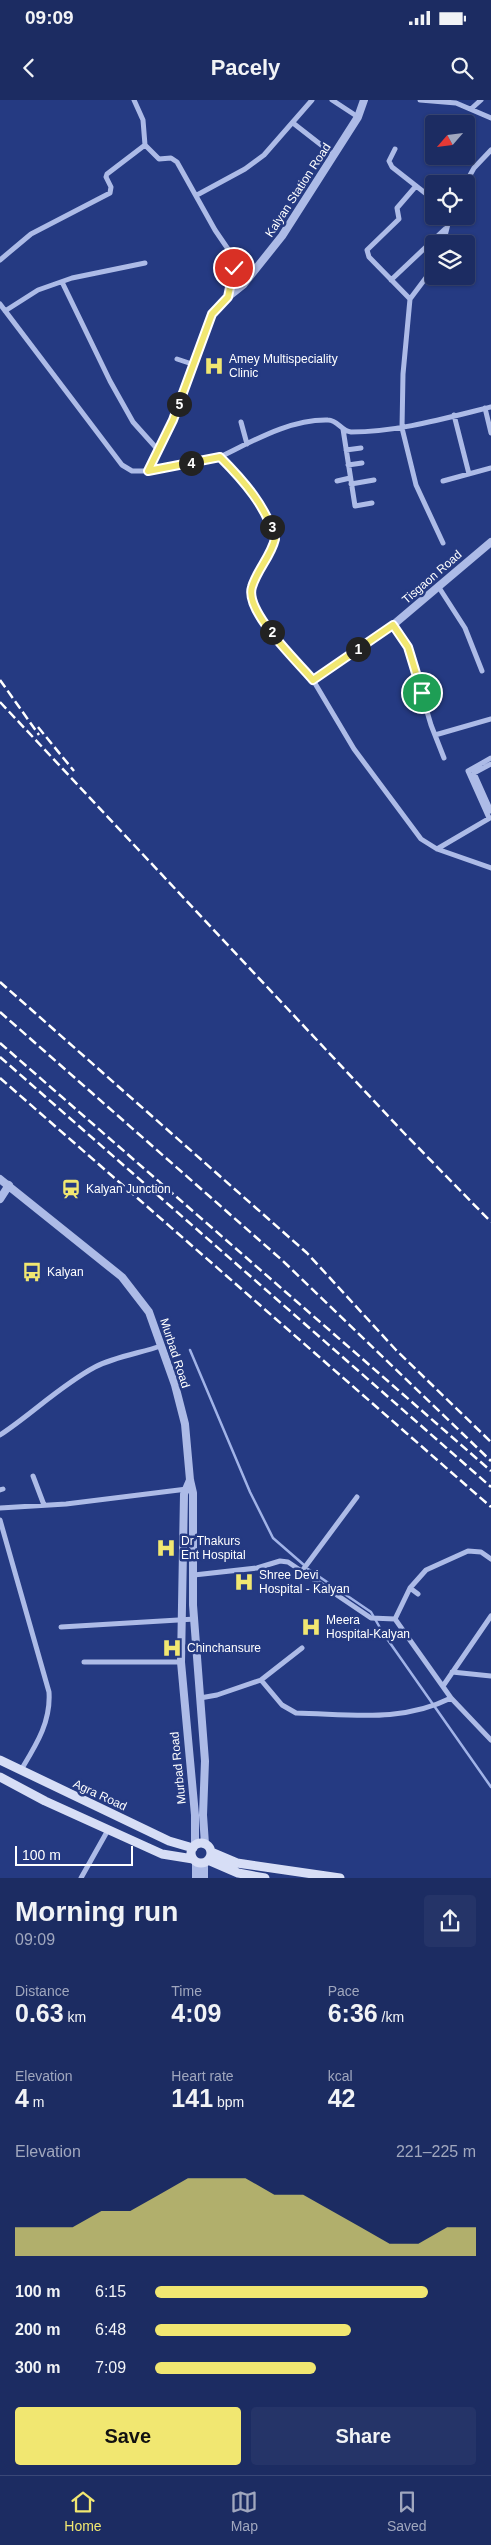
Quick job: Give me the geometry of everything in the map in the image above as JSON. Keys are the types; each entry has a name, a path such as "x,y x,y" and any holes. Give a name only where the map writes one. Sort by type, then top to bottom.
{"main road":[{"name":"Agra Road","path":"0,1760 169,1841 194,1846 205,1844"},
{"path":"0,1777 108,1830 162,1854 340,1878"},
{"path":"203,1859 205,1844"},
{"path":"194,1846 203,1859 238,1873 265,1878"}],"street":[{"path":"134,100 143,120 145,145 159,159 174,159 197,195 233,261 228,297"},
{"path":"197,195 245,169 264,155 312,100"},
{"path":"332,100 358,117"},
{"name":"Kalyan Station Road","path":"148,471 159,451 194,365 212,314 243,285 282,236 358,117 364,100"},
{"path":"420,100 456,103 491,118"},
{"path":"471,109 481,100"},
{"path":"293,123 334,155"},
{"path":"0,260 31,234 110,193 111,187 106,177 107,174 145,145"},
{"path":"395,149 390,157 390,164 425,193"},
{"path":"470,175 491,150"},
{"path":"410,299 369,256 368,248 400,219 397,208 416,186"},
{"path":"444,235 447,225"},
{"path":"391,280 445,229"},
{"path":"5,311 38,290 62,282 145,264"},
{"path":"425,279 410,299 403,374 402,428 416,485 428,516 443,543"},
{"path":"62,282 110,381 133,422 159,451"},
{"path":"0,304 122,466 132,471 148,471 220,457 273,431 329,420 333,420 342,429 350,432 402,428 491,407"},
{"path":"176,359 194,365"},
{"path":"485,408 491,433"},
{"path":"454,416 469,474"},
{"path":"241,422 247,444"},
{"path":"342,429 355,507 372,503"},
{"path":"346,450 361,448"},
{"path":"220,457 245,482 273,530 275,539 251,588 251,600 254,610 313,680 354,749 421,839 437,849 491,868"},
{"path":"348,465 362,462"},
{"path":"443,481 491,468"},
{"path":"337,481 374,480"},
{"name":"Tisgaon Road","path":"313,680 393,625 491,542"},
{"path":"438,586 465,628 482,671"},
{"path":"393,625 408,647 444,758"},
{"path":"435,735 491,719"},
{"path":"437,849 490,818 468,771 491,758"},
{"path":"491,764 474,773 491,811"},
{"name":"Murbad Road","path":"0,1179 122,1277 149,1312 162,1346 185,1424 190,1480 180,1619 181,1662 195,1815 194,1846"},
{"path":"0,1199 9,1185"},
{"path":"0,1435 31,1415 73,1379 97,1366 162,1346"},
{"path":"33,1476 44,1505"},
{"path":"0,1508 189,1489"},
{"name":"Murbad Road","path":"189,1489 194,1576 194,1618 205,1761 203,1815 205,1844"},
{"path":"302,1571 357,1497"},
{"path":"0,1520 50,1692 50,1709 46,1726 21,1770"},
{"path":"395,1619 410,1588 426,1570 468,1551 481,1552 491,1558"},
{"path":"194,1576 257,1568 280,1561 288,1562 371,1618 395,1619"},
{"path":"410,1588 418,1594"},
{"path":"443,1686 491,1616"},
{"path":"61,1627 194,1618"},
{"path":"395,1619 451,1698 491,1740"},
{"path":"200,1698 217,1695 260,1680 302,1648"},
{"path":"84,1662 181,1662"},
{"path":"452,1672 491,1676"},
{"path":"260,1680 282,1705 296,1712 399,1715 418,1711 451,1698"},
{"path":"82,1878 108,1830"},
{"path":"196,1878 203,1859"},
{"path":"203,1859 204,1878"}],"waterway":[{"path":"190,1350 250,1492 273,1538 304,1565"},
{"path":"308,1569 371,1612 383,1633 491,1787"}],"railway":[{"path":"0,680 39,735"},
{"path":"0,702 405,1134 491,1222"},
{"path":"38,727 74,771"},
{"path":"0,982 307,1253 396,1350 491,1442"},
{"path":"0,1012 283,1261 491,1461"},
{"path":"0,1043 491,1471"},
{"path":"0,1057 491,1487"},
{"path":"0,1078 491,1507"}],"place":[{"name":"Amey Multispeciality Clinic","path":"214,366"},
{"name":"Kalyan Junction","path":"71,1189"},
{"name":"Kalyan","path":"32,1272"},
{"name":"Dr Thakurs Ent Hospital","path":"166,1548"},
{"name":"Shree Devi Hospital - Kalyan","path":"244,1582"},
{"name":"Meera Hospital-Kalyan","path":"311,1627"},
{"name":"Chinchansure","path":"172,1648"}],"route":[{"path":"234,268 228,297 212,314 173,420 148,471 220,457 245,482 273,530 275,539 251,588 251,600 254,610 313,680 393,625 408,647 422,693"}]}
